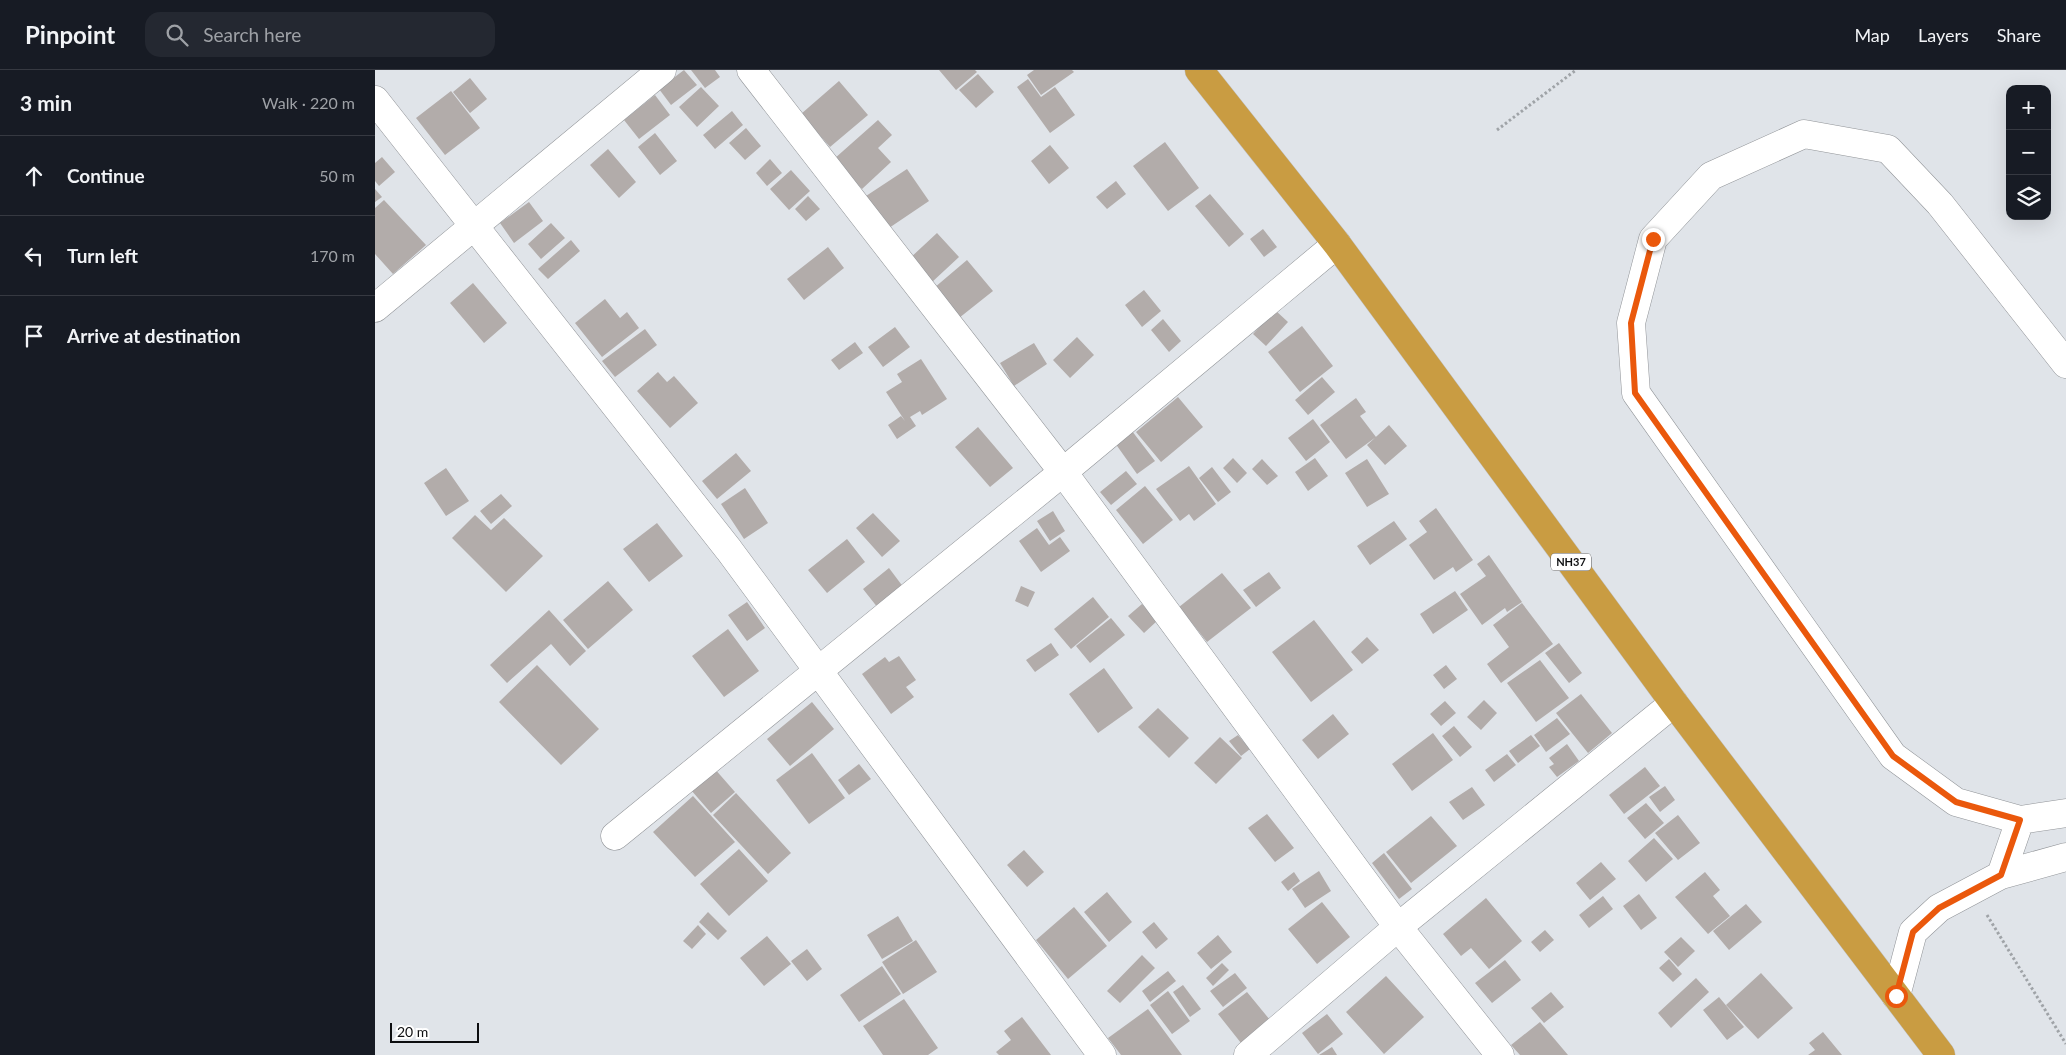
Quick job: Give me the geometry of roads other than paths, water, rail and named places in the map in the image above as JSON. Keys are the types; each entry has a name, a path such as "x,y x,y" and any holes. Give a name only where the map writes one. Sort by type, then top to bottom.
{"highway":[{"name":"NH37","path":"1199,70 1337,244 1674,703 1941,1055"}],"street":[{"path":"375,308 662,70"},
{"path":"751,70 1063,472 1398,928 1500,1055"},
{"path":"375,100 729,550 1102,1055"},
{"path":"2066,364 1940,204 1888,150 1804,134 1711,176 1653,239 1631,323 1635,393 1893,756 1956,802 2020,820 2066,813"},
{"path":"615,836 1063,472 1337,244"},
{"path":"1248,1055 1398,928 1674,703"},
{"path":"2001,875 2020,820"},
{"path":"1896,996 1913,932 1939,908 2001,875 2066,857"}]}
